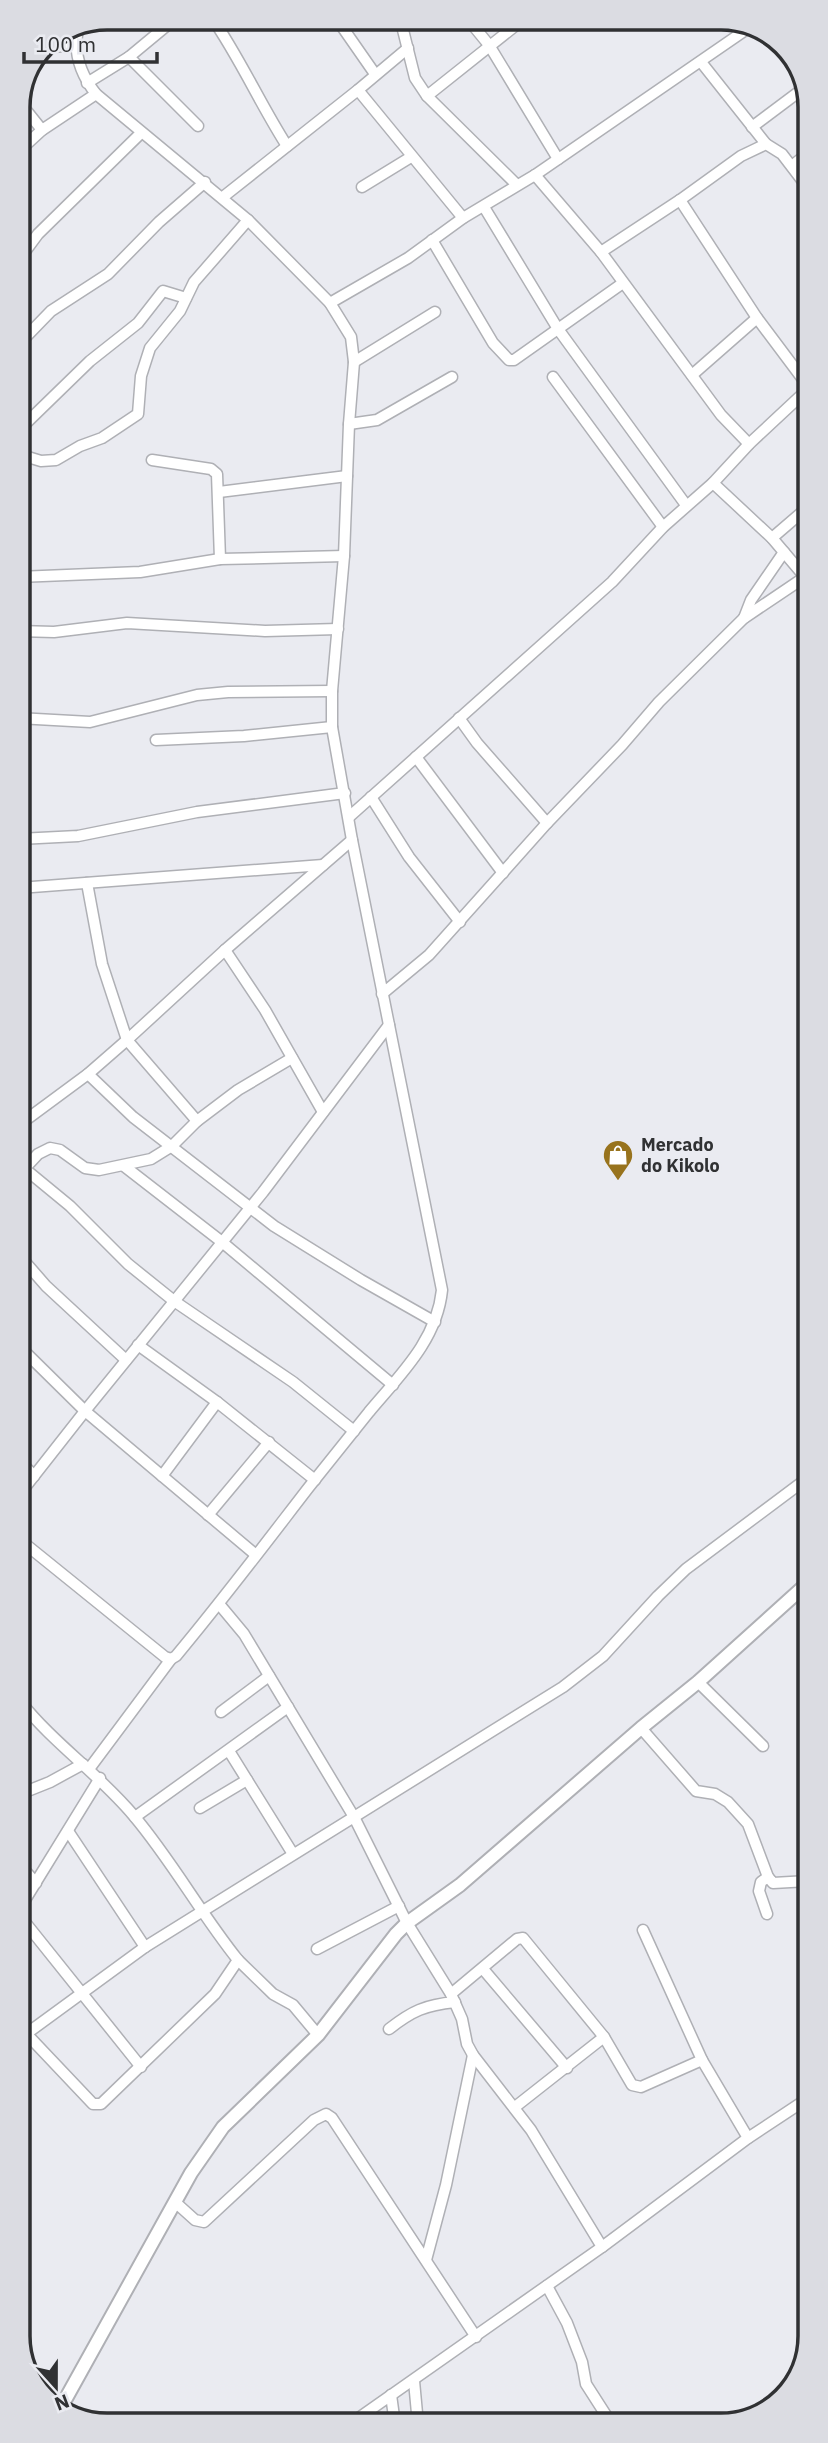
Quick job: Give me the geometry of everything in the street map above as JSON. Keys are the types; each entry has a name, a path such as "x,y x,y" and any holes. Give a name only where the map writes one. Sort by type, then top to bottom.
{"street":[{"path":"87,83 129,57 162,30"},
{"path":"219,30 287,146"},
{"path":"344,30 375,74"},
{"path":"403,30 415,78 427,96 517,185"},
{"path":"477,30 489,45 558,159"},
{"path":"427,96 509,30"},
{"path":"330,303 535,175 742,33"},
{"path":"30,1790 86,1766 171,1659 219,1604 422,1347 435,1322 442,1290 388,1025 332,727 332,691 344,556 354,362 351,337 330,303 248,219 96,94 87,83 75,45 77,36"},
{"path":"59,46 75,45"},
{"path":"223,197 408,48"},
{"path":"129,57 198,126"},
{"path":"701,62 766,144 782,154 798,174"},
{"path":"358,90 463,218"},
{"path":"752,127 797,93"},
{"path":"30,141 96,94"},
{"path":"30,115 42,130"},
{"path":"30,245 141,133"},
{"path":"601,251 680,200 741,156 766,144"},
{"path":"362,187 411,157"},
{"path":"792,166 798,161"},
{"path":"535,175 601,251 722,415 749,444"},
{"path":"30,333 51,311 108,274 159,222 205,182"},
{"path":"680,200 757,318 798,373"},
{"path":"484,207 558,329 686,505"},
{"path":"30,458 41,461 56,460 80,446 103,438 138,414 141,376 147,353 180,311 194,282 248,219"},
{"path":"432,240 493,343 509,360 514,360 623,283"},
{"path":"30,419 90,361 138,323 159,294 163,291 186,298"},
{"path":"354,362 435,312"},
{"path":"692,375 757,318"},
{"path":"349,424 368,422 386,415 452,377"},
{"path":"552,377 663,527"},
{"path":"349,817 612,582 663,527 713,483 798,397"},
{"path":"152,460 211,469 217,474 220,559"},
{"path":"219,492 347,476"},
{"path":"713,483 772,538 798,569"},
{"path":"772,538 798,515"},
{"path":"744,618 751,600 784,552"},
{"path":"30,577 140,572 220,559 344,556"},
{"path":"382,993 429,955 659,702 744,618 798,582"},
{"path":"30,631 54,632 127,622 265,631 338,629"},
{"path":"30,719 90,722 197,695 332,691"},
{"path":"459,718 477,743 547,823"},
{"path":"156,740 332,727"},
{"path":"415,757 503,873"},
{"path":"30,838 78,836 197,812 345,793"},
{"path":"371,797 409,857 460,922"},
{"path":"30,1117 88,1074 352,840"},
{"path":"30,887 323,865"},
{"path":"87,883 102,964 127,1040 197,1121"},
{"path":"225,950 265,1010 323,1112"},
{"path":"30,1481 250,1207 388,1025"},
{"path":"30,1160 50,1148 61,1150 85,1168 99,1170 151,1159 172,1146 197,1121 248,1082 292,1058"},
{"path":"88,1074 133,1117 274,1226 435,1322"},
{"path":"124,1166 222,1242 393,1385"},
{"path":"30,1173 70,1206 128,1264 174,1301 293,1382 354,1431"},
{"path":"30,1268 46,1286 126,1360"},
{"path":"138,1345 217,1402 315,1480"},
{"path":"30,1357 85,1410 256,1555"},
{"path":"162,1476 217,1402"},
{"path":"208,1515 269,1442"},
{"path":"30,1472 34,1476"},
{"path":"30,2026 201,1910 563,1687 603,1656 686,1569 798,1485"},
{"path":"30,1548 165,1657 171,1659"},
{"path":"65,2400 191,2173 223,2127 318,2035 407,1923 460,1885 698,1682 798,1592"},
{"path":"219,1604 244,1634 354,1817 407,1923 453,1998 473,2055 515,2107 603,2247"},
{"path":"221,1713 269,1676"},
{"path":"698,1682 763,1746"},
{"path":"135,1817 288,1707"},
{"path":"30,1712 100,1779 135,1817 238,1961 273,1994 293,2005 318,2035"},
{"path":"641,1728 696,1791 715,1794 728,1802 748,1824 768,1877 773,1883 798,1882"},
{"path":"229,1751 293,1854"},
{"path":"30,1892 100,1779"},
{"path":"200,1808 247,1780"},
{"path":"68,1832 145,1947"},
{"path":"30,1876 36,1883"},
{"path":"767,1914 759,1891 761,1882 768,1877"},
{"path":"317,1949 399,1906"},
{"path":"30,1929 141,2067"},
{"path":"643,1930 702,2060 748,2138"},
{"path":"389,2029 411,2012 453,1998 517,1939 523,1938 604,2037 632,2085 637,2087 702,2060"},
{"path":"30,2038 93,2104 97,2105 106,2101 215,1994 238,1961"},
{"path":"483,1969 567,2068"},
{"path":"515,2107 604,2037"},
{"path":"426,2260 446,2185 473,2055"},
{"path":"366,2413 603,2247 748,2138 798,2105"},
{"path":"175,2202 195,2220 204,2222 314,2120 326,2114 332,2118 476,2337"},
{"path":"547,2286 575,2343 586,2384 605,2413"},
{"path":"414,2381 417,2413"},
{"path":"391,2395 393,2413"}],"place":[{"name":"Mercado do Kikolo","path":"618,1182"}]}
